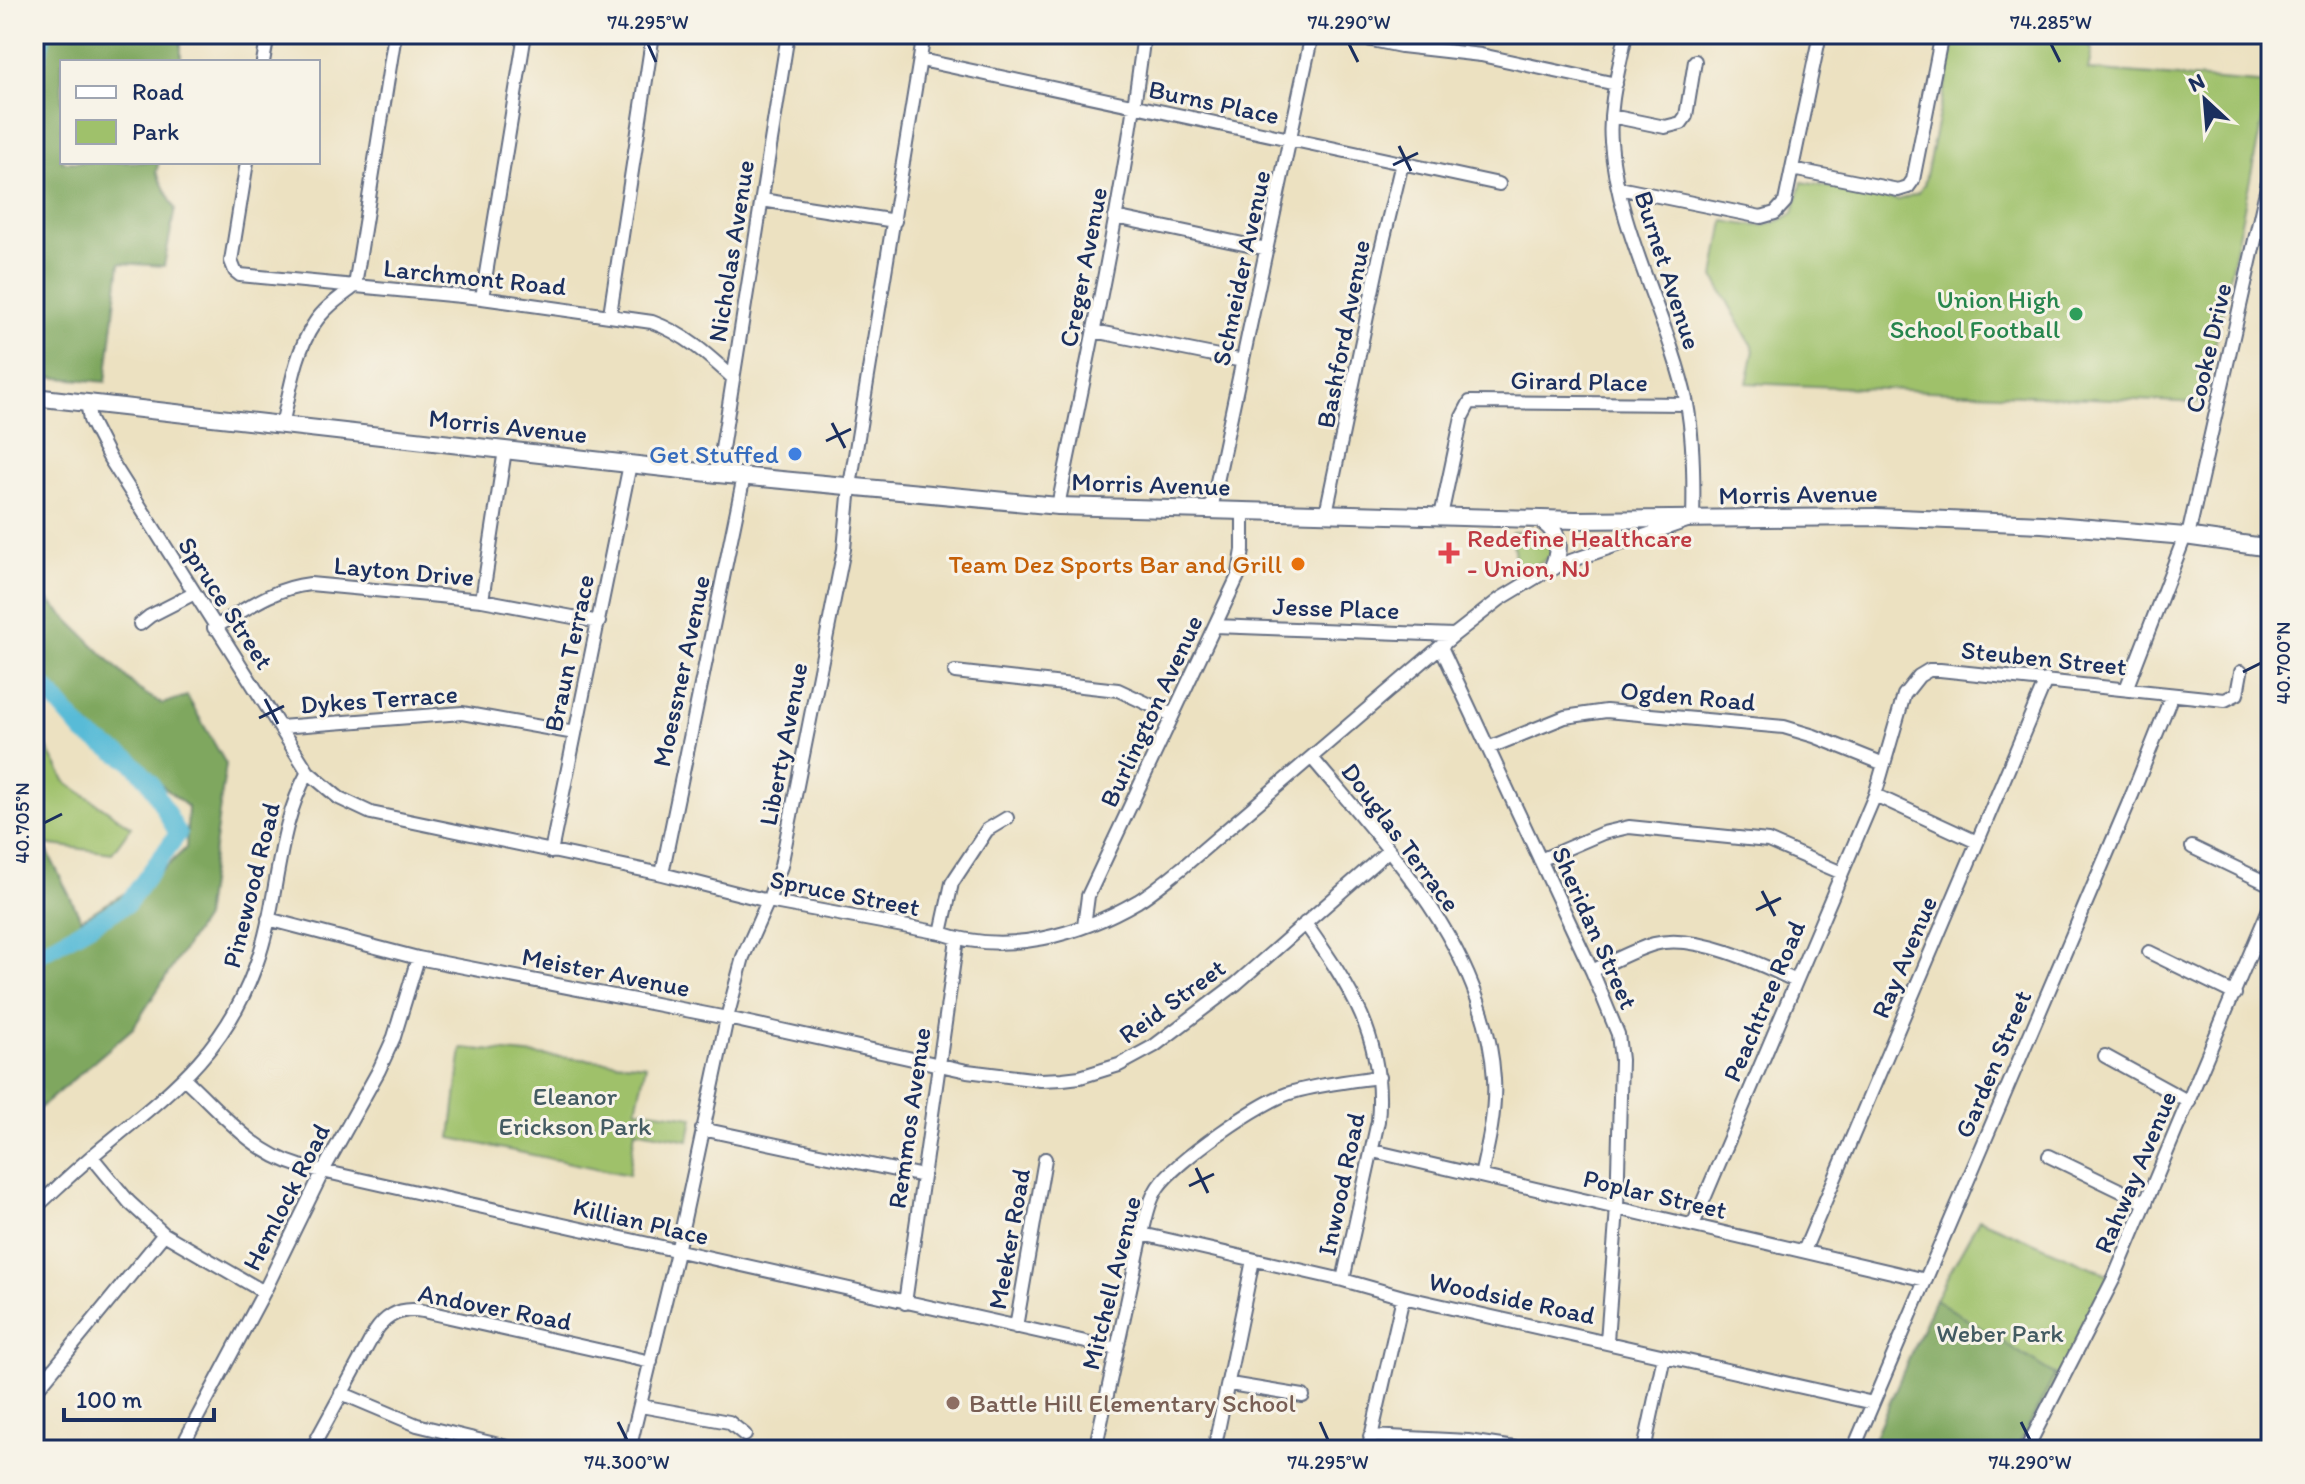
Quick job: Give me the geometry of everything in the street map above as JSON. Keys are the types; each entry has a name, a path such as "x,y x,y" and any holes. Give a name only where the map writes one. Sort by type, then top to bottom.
{"main road":[{"name":"Morris Avenue","path":"34,397 718,474 1058,506 1539,519 1867,516 2042,524 2186,536 2271,548"},
{"path":"1539,519 1557,537 1559,549 1553,567"}],"street":[{"path":"263,60 268,34"},
{"path":"247,164 231,261 235,271 240,275 355,286 395,34"},
{"path":"482,298 525,34"},
{"path":"610,314 653,34"},
{"name":"Nicholas Avenue","path":"718,474 788,34"},
{"name":"Liberty Avenue","path":"629,1450 677,1252 727,1018 743,957 781,866 844,549 850,486 924,34"},
{"name":"Creger Avenue","path":"1058,506 1115,217 1144,34"},
{"name":"Schneider Avenue","path":"1211,510 1312,34"},
{"path":"1343,34 1401,46 1481,55 1616,84"},
{"name":"Burnet Avenue","path":"1626,34 1611,116 1611,141 1619,188 1687,404 1693,451 1693,519"},
{"path":"1619,188 1761,217 1775,213 1785,202 1820,34"},
{"path":"1792,169 1898,190 1908,187 1913,180 1942,34"},
{"name":"Burns Place","path":"921,60 1499,184"},
{"path":"1611,116 1665,127 1678,125 1686,116 1695,61"},
{"name":"Bashford Avenue","path":"1326,513 1402,163"},
{"name":"Cooke Drive","path":"2126,689 2186,536 2271,169"},
{"path":"762,200 895,221"},
{"path":"1115,217 1267,249"},
{"name":"Larchmont Road","path":"282,425 304,344 314,323 355,286 482,298 652,322 695,344 733,378"},
{"path":"1094,331 1243,361"},
{"name":"Spruce Street","path":"87,402 90,420 110,459 214,628 308,772 339,798 371,813 662,874 768,901 941,933 957,939 1010,944 1055,936 1140,900 1500,599 1553,567 1693,519"},
{"name":"Girard Place","path":"1441,516 1462,417 1470,402 1687,404"},
{"path":"482,600 505,450"},
{"name":"Braun Terrace","path":"551,852 630,464"},
{"name":"Moessner Avenue","path":"662,874 744,476"},
{"name":"Burlington Avenue","path":"1084,926 1088,896 1239,574 1243,550 1243,511"},
{"name":"Layton Drive","path":"214,628 269,594 290,586 310,584 482,600 599,622"},
{"path":"140,624 193,594"},
{"name":"Jesse Place","path":"1215,626 1454,635"},
{"name":"Sheridan Street","path":"1441,647 1611,1012 1618,1034 1621,1060 1617,1208 1607,1341"},
{"name":"Steuben Street","path":"1884,764 1904,695 1911,683 1929,670 2225,700 2237,694 2241,672"},
{"path":"955,672 1118,690 1172,715"},
{"name":"Ray Avenue","path":"1804,1251 2046,680"},
{"name":"Garden Street","path":"1853,1450 2172,695"},
{"name":"Ogden Road","path":"1488,748 1565,717 1606,711 1784,727 1884,764"},
{"name":"Dykes Terrace","path":"280,727 462,713 575,733"},
{"name":"Douglas Terrace","path":"1312,758 1389,850 1430,905 1454,947 1474,992 1489,1038 1494,1080 1493,1111 1481,1176"},
{"name":"Peachtree Road","path":"1693,1225 1875,795 1884,764"},
{"name":"Pinewood Road","path":"34,1209 185,1079 215,1045 246,992 257,963 290,812 308,772"},
{"path":"1875,795 1977,842"},
{"path":"941,933 952,883 987,830 1007,818"},
{"path":"1540,860 1603,833 1629,827 1768,841 1842,873"},
{"path":"2192,847 2271,885"},
{"name":"Reid Street","path":"938,1063 967,1071 1040,1080 1080,1077 1119,1065 1154,1046 1236,984 1389,850"},
{"name":"Rahway Avenue","path":"2026,1450 2114,1278 2271,904"},
{"name":"Meister Avenue","path":"268,919 418,958 938,1063"},
{"name":"Inwood Road","path":"1305,923 1356,1000 1374,1047 1379,1077 1381,1097 1373,1151 1343,1280"},
{"name":"Remmos Avenue","path":"905,1303 957,939"},
{"path":"1592,971 1658,943 1691,944 1738,956 1796,981"},
{"path":"2149,952 2235,994"},
{"name":"Hemlock Road","path":"180,1450 264,1292 323,1171 379,1070 394,1037 418,958"},
{"path":"2105,1056 2189,1102"},
{"name":"Mitchell Avenue","path":"1095,1450 1142,1234 1149,1205 1158,1188 1171,1172 1268,1101 1293,1092 1379,1077"},
{"name":"Killian Place","path":"185,1079 272,1156 285,1162 1117,1349"},
{"path":"702,1129 923,1176"},
{"name":"Poplar Street","path":"1373,1151 1926,1280"},
{"path":"2049,1156 2146,1203"},
{"path":"92,1157 129,1202 164,1234 264,1292"},
{"name":"Meeker Road","path":"1016,1327 1045,1159"},
{"path":"34,1393 164,1234"},
{"name":"Woodside Road","path":"1142,1234 1343,1280 1403,1297 1873,1403"},
{"path":"1214,1450 1230,1384 1253,1260"},
{"path":"1368,1450 1403,1297"},
{"name":"Andover Road","path":"311,1450 380,1325 393,1314 415,1309 651,1362"},
{"path":"1644,1450 1664,1356"},
{"path":"1230,1384 1303,1396"},
{"path":"341,1393 417,1425 519,1450"},
{"path":"641,1406 729,1422 745,1435"},
{"path":"1370,1436 1468,1441 1528,1450"}],"green space":[{"path":"34,34 181,34 181,60 60,60 60,164 158,164 156,172 175,209 164,266 120,263 106,382 34,376"},
{"path":"1956,34 2075,34 2092,49 2088,70 2270,84 2203,403 1747,383 1754,350 1714,277 1724,221 1760,226 1783,219 1793,213 1802,182 1899,200 1918,193 1924,185"},
{"path":"1512,532 1547,534 1553,555 1517,576"},
{"path":"34,586 138,689 162,704 187,696 226,764 204,918 133,1028 34,1113 34,833 44,844 81,919 162,871 186,848 188,807 57,700 34,664"},
{"path":"34,724 66,782 131,827 112,853 44,844 34,833"},
{"name":"Eleanor Erickson Park","path":"462,1048 646,1065 636,1109 693,1117 689,1140 635,1130 629,1175 451,1138"},
{"name":"Weber Park","path":"1979,1219 2114,1277 2020,1450 1869,1450 1935,1299"},
{"path":"1935,1299 2055,1375 2016,1450 1869,1450"}],"waterway":[{"path":"34,73 43,34"},
{"path":"34,675 84,733 131,761 150,782 178,834 127,904 34,957"}],"place":[{"name":"Union High School Football","path":"2076,314"},
{"name":"Get Stuffed","path":"795,454"},
{"name":"Redefine Healthcare - Union, NJ","path":"1449,553"},
{"name":"Team Dez Sports Bar and Grill","path":"1298,564"},
{"name":"Battle Hill Elementary School","path":"953,1403"}]}
